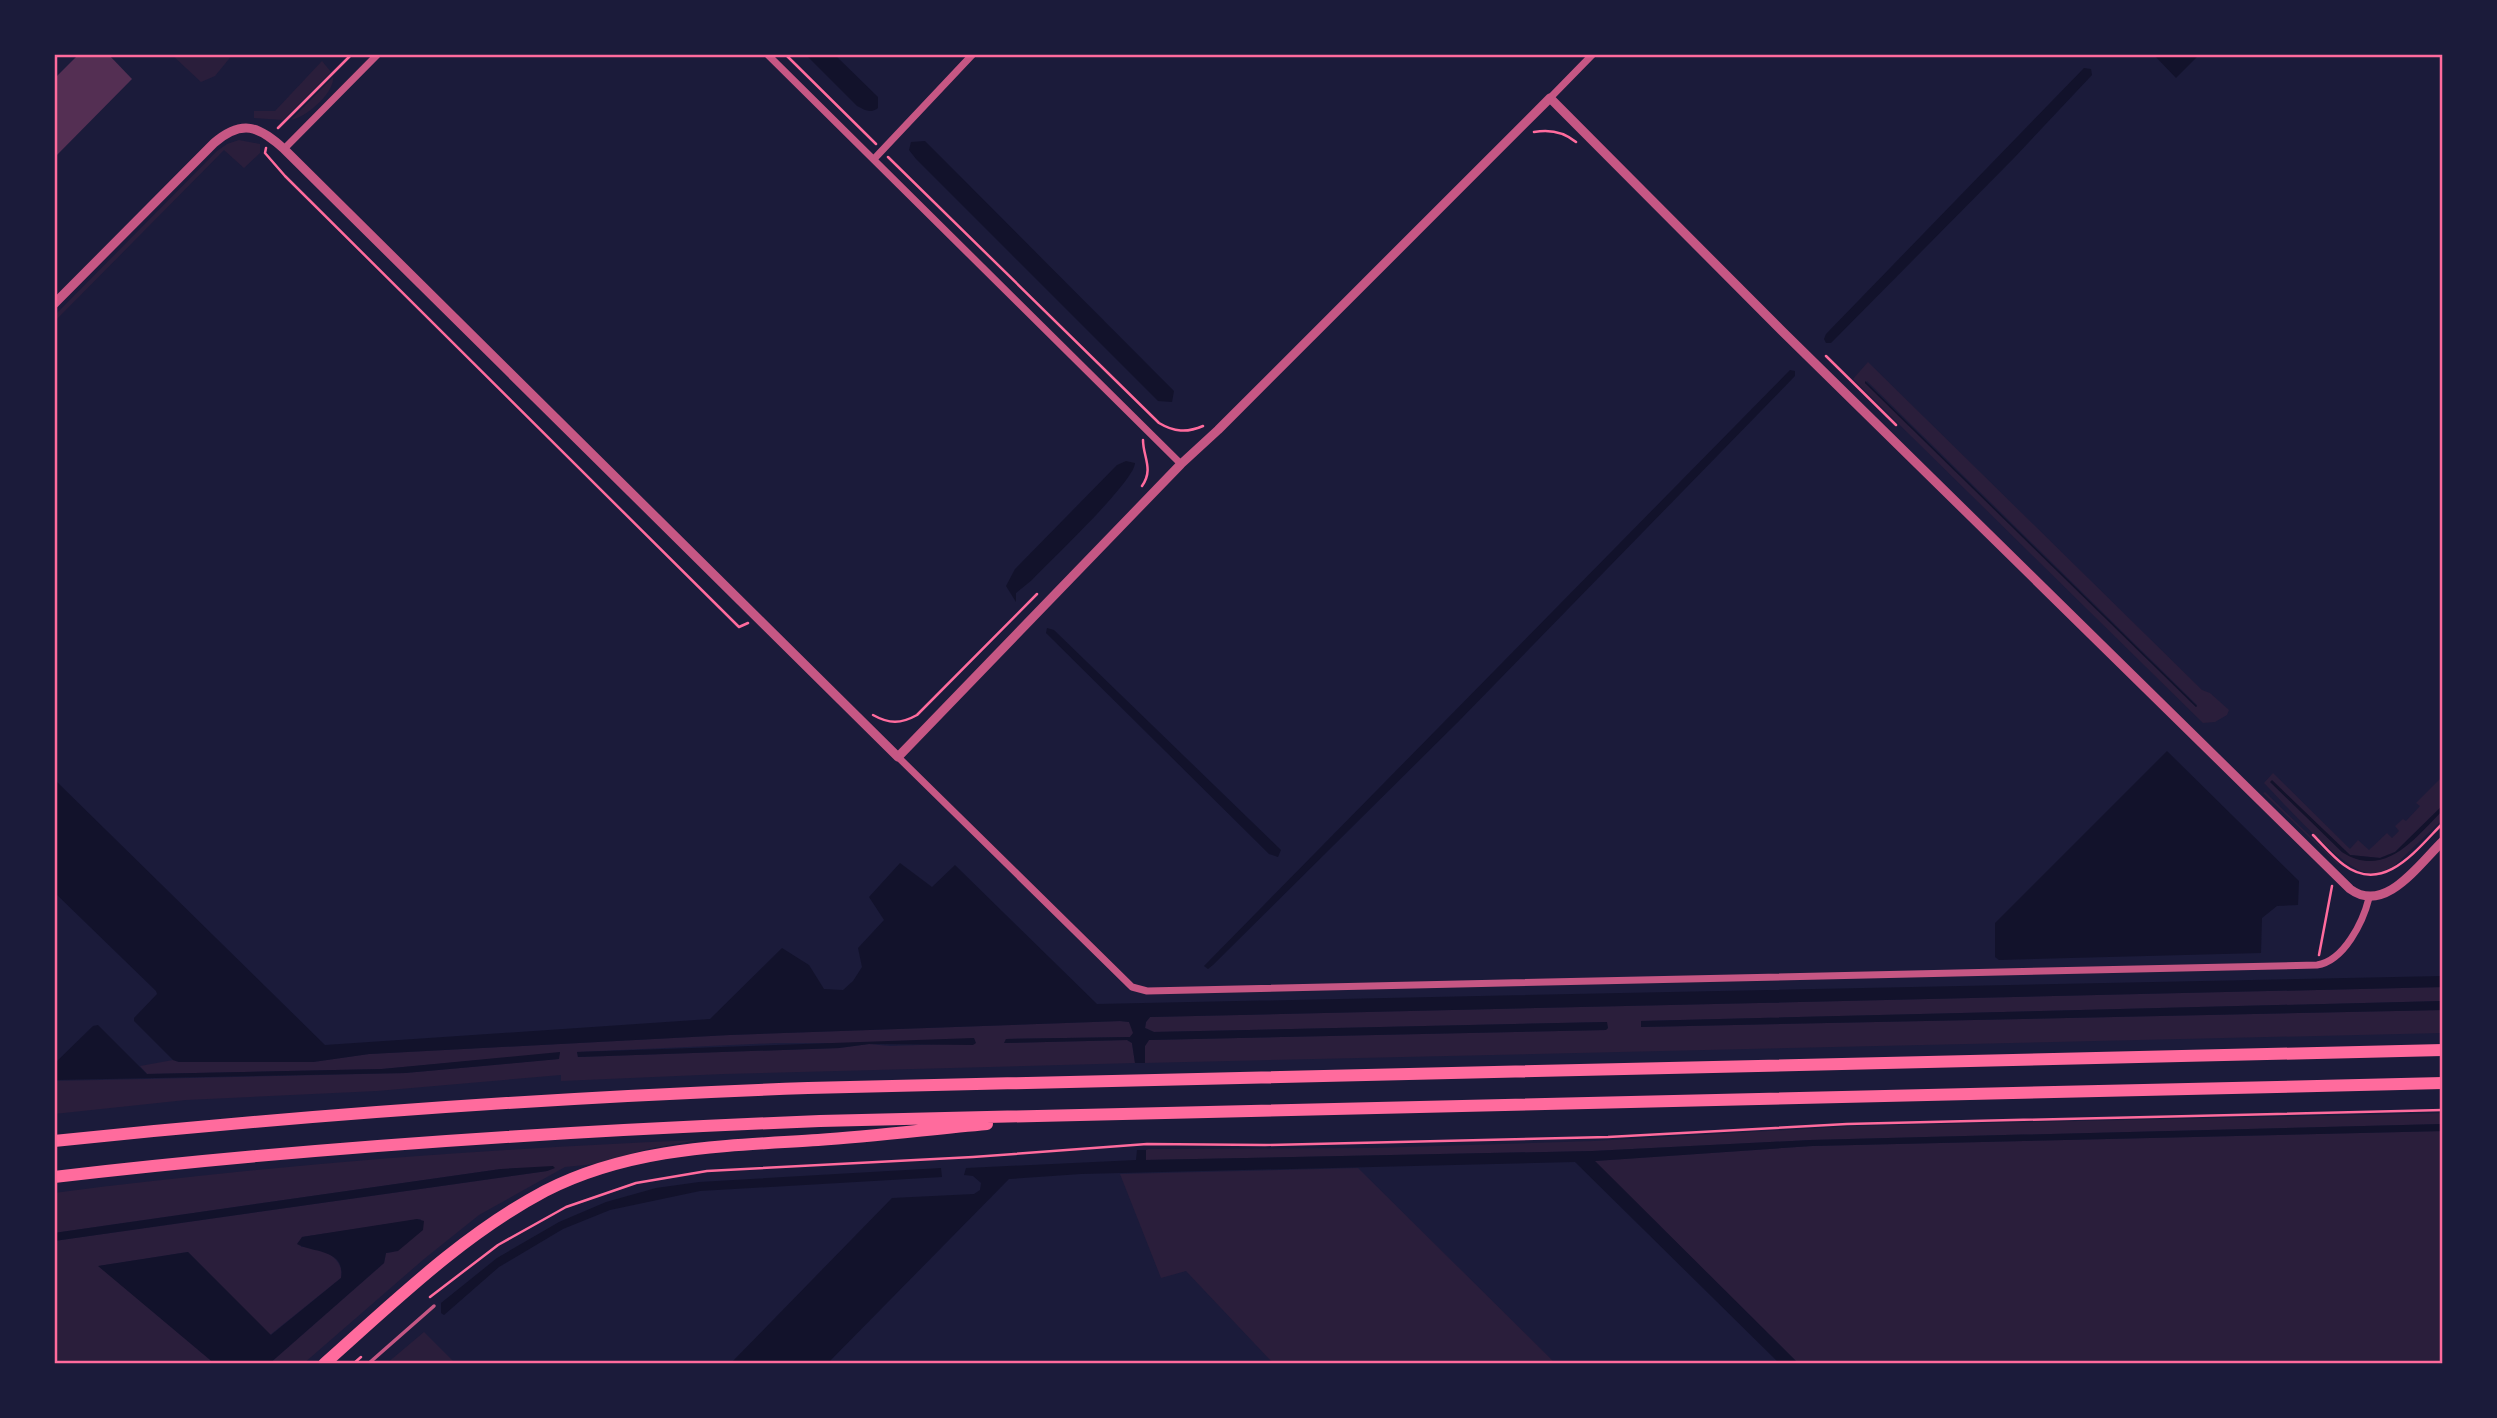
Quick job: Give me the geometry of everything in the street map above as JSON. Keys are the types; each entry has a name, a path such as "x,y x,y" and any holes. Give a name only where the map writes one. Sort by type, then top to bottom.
{"highway":[{"path":"54,1141 391,1110 551,1099 808,1088 2443,1051"},
{"path":"54,1177 281,1153 559,1132 820,1121 2443,1083"},
{"path":"324,1364 437,1265 479,1232 548,1190 607,1166 686,1149 820,1140 1092,1114"}],"street":[{"path":"284,149 378,54"},
{"path":"767,54 1181,464"},
{"path":"874,159 973,54"},
{"path":"898,757 1181,464 1219,430 1593,54"},
{"path":"1550,98 1789,338 2360,897 2384,895 2396,888 2443,841"},
{"path":"54,304 226,133 246,128 259,129 284,149 1132,987 1146,991 2317,965 2323,964 2336,954 2354,934 2362,923 2368,898"}],"lane":[{"path":"368,1364 434,1306"}],"path":[{"path":"785,54 1159,424 1181,431 1193,430 1210,421 1219,430"},
{"path":"1530,134 1545,131 1565,134 1581,147"},
{"path":"1832,362 1900,429"},
{"path":"1137,493 1145,481 1149,464 1141,442 1150,432"},
{"path":"866,709 883,721 895,723 917,715 1040,591"},
{"path":"2305,827 2344,865 2358,873 2375,876 2391,871 2443,823"},
{"path":"2317,965 2332,885 2337,876"},
{"path":"424,1302 488,1251 566,1207 624,1186 707,1171 973,1157 1147,1144 1265,1145 1557,1139 1847,1124 2443,1110"},
{"path":"353,1364 362,1356"}],"shaded area":[{"path":"171,54 233,54 215,76 201,82"},
{"path":"805,54 834,54 878,97 878,108 870,111 857,106"},
{"path":"2153,54 2200,54 2176,78"},
{"path":"322,61 331,72 283,120 254,118 254,111 275,111"},
{"path":"2084,68 2091,69 2092,75 1831,343 1826,343 1826,334"},
{"path":"333,77 329,90 318,104 304,115 291,120"},
{"path":"239,140 260,144 260,153 244,168 224,150 54,322 54,316 217,151"},
{"path":"925,141 1174,391 1172,402 1158,401 916,159 909,150 911,142"},
{"path":"1868,362 2202,690 2210,693 2229,710 2227,715 2215,722 2203,723 1853,379","holes":["1867,381 2197,705 2196,707 1865,383"]},
{"path":"1790,370 1795,371 1795,376 1458,722 1213,965 1208,969 1204,966"},
{"path":"1865,381 2197,706 1865,383"},
{"path":"1126,461 1135,463 1121,486 1072,540 1016,593 1016,602 1006,586 1015,569 1117,465"},
{"path":"1047,628 1054,630 1281,850 1278,857 1269,854 1046,633"},
{"path":"2167,751 2299,881 2298,905 2277,906 2262,918 2261,953 1999,960 1995,957 1995,923"},
{"path":"2273,773 2350,849 2358,840 2369,850 2387,833 2392,838 2399,831 2395,826 2403,819 2406,821 2420,806 2416,803 2443,776 2443,805 2395,852 2380,858 2350,855 2359,858 2374,859 2387,857 2410,843 2443,810 2443,819 2394,866 2378,873 2368,873 2343,860 2299,820 2264,783","holes":["2271,781 2350,855 2342,852"]},
{"path":"54,779 325,1045 710,1019 782,948 809,965 824,989 843,990 862,967 858,948 884,920 869,897 900,863 932,887 955,865 1097,1004 2443,976 2443,987 1150,1017 1145,1028 1154,1032 1607,1022 1608,1028 1149,1040 1145,1046 1145,1063 1135,1063 1132,1043 1127,1040 1004,1043 1006,1039 1130,1037 1133,1033 1129,1022 1120,1021 729,1035 369,1054 313,1062 179,1062 173,1060 134,1021 157,994 156,991 54,892"},
{"path":"2272,780 2350,855 2380,858 2395,852 2443,805 2443,810 2411,843 2398,852 2372,861 2358,859 2342,852 2270,782"},
{"path":"2265,792 2339,864 2263,793"},
{"path":"2443,987 2443,1001 1641,1021 1642,1027 2443,1010 2443,1033 1145,1063 1145,1046 1149,1040 1608,1028 1606,1022 1154,1032 1145,1028 1150,1017"},
{"path":"2443,1001 2443,1010 1641,1027 1641,1021"},
{"path":"1120,1021 1129,1022 1133,1029 1130,1037 1006,1039 1005,1043 1127,1040 1132,1043 1135,1063 561,1081 561,1075 377,1091 186,1100 54,1114 54,1081 405,1073 558,1059 560,1053 382,1069 147,1074 140,1066 173,1060 313,1062 369,1054 729,1035","holes":["776,1043 976,1043 890,1046 869,1044 839,1048 578,1057 577,1052"]},
{"path":"98,1025 147,1074 382,1069 560,1052 559,1059 405,1073 54,1080 54,1064 93,1026"},
{"path":"974,1038 976,1043 973,1045 869,1044 839,1048 578,1057 577,1052"},
{"path":"2443,1113 2443,1124 1811,1140 1593,1151 1146,1160 1148,1149 1370,1148 1594,1141 1855,1126"},
{"path":"2443,1124 2443,1131 1812,1146 1595,1161 1799,1364 1780,1364 1575,1162 1081,1174 1009,1179 827,1364 730,1364 892,1198 974,1194 980,1190 981,1183 973,1176 964,1175 966,1168 1136,1160 1137,1150 1146,1150 1146,1160 1593,1151 1811,1140"},
{"path":"2443,1131 2443,1364 1799,1364 1594,1161 1812,1146"},
{"path":"698,1140 648,1149 595,1164 565,1167 479,1215 303,1364 269,1364 384,1263 386,1253 393,1252 421,1219 302,1237 301,1247 323,1251 335,1259 341,1270 341,1278 270,1335 188,1252 99,1266 215,1364 58,1364 54,1360 54,1241 554,1168 501,1169 54,1233 54,1193 376,1159"},
{"path":"555,1168 547,1171 54,1241 54,1233 501,1169"},
{"path":"941,1168 942,1177 700,1191 610,1210 563,1229 499,1267 444,1315 441,1313 441,1303 497,1258 559,1222 606,1202 656,1188 699,1182"},
{"path":"1358,1168 1556,1364 1274,1364 1186,1271 1161,1278 1120,1174"},
{"path":"417,1219 424,1221 423,1230 398,1251 386,1253 384,1263 269,1364 215,1364 98,1266 188,1252 271,1335 341,1278 338,1262 327,1254 297,1244 302,1237"},
{"path":"424,1332 456,1364 386,1364"}],"building":[{"path":"79,54 108,54 132,79 54,158 54,79"}]}
